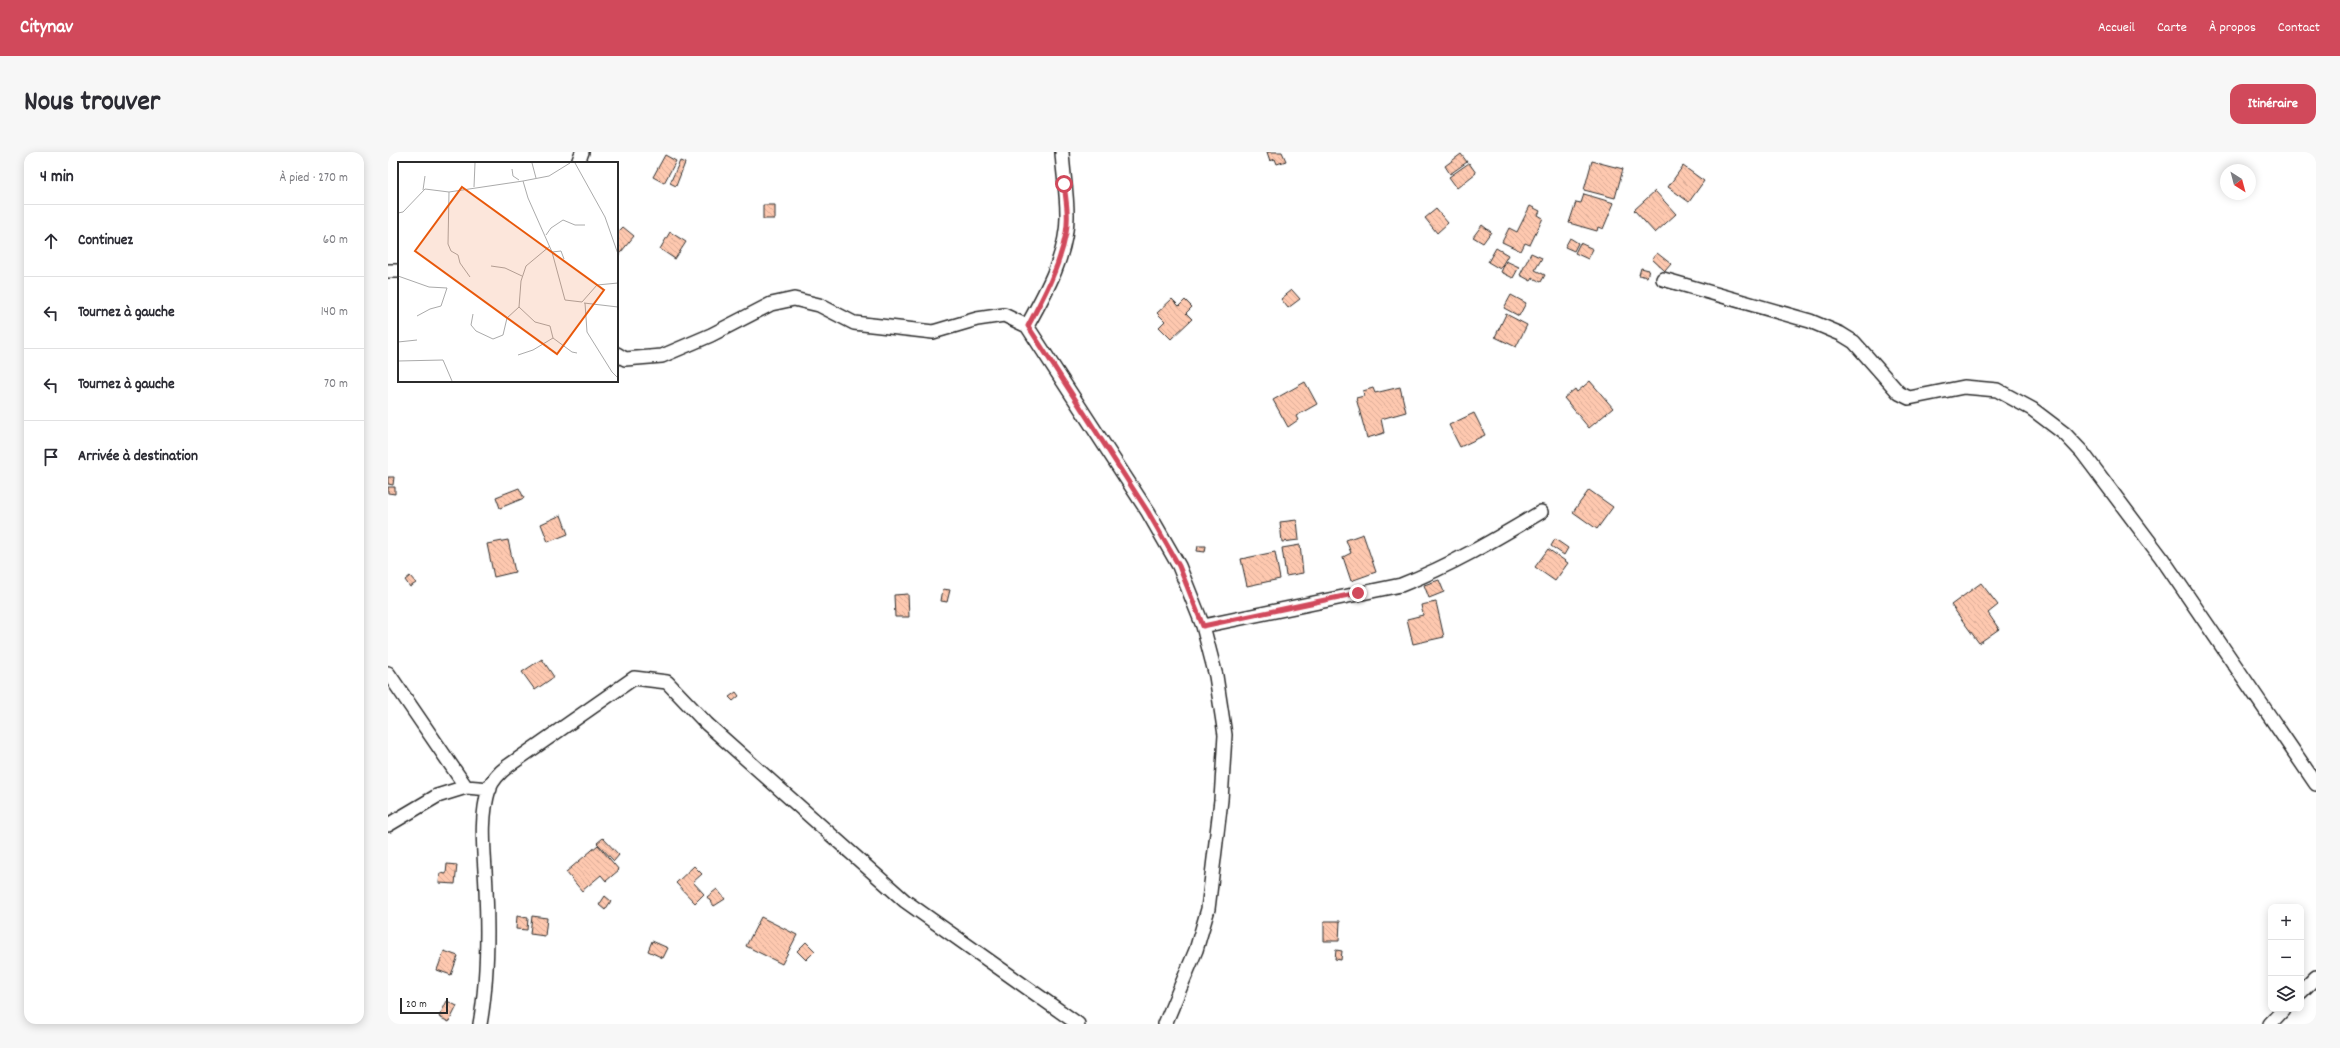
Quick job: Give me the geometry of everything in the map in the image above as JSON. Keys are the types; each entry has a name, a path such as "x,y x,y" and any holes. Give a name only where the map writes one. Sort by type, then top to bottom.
{"street":[{"path":"578,162 582,152"},
{"path":"1028,326 1050,284 1066,233 1067,214 1062,152"},
{"path":"1663,279 1810,321 1841,334 1854,342 1899,393 1909,398 1964,387 1997,390 2032,409 2065,434 2082,452 2162,557 2316,784"},
{"path":"618,355 625,359 662,356 711,335 771,304 794,299 819,305 854,323 933,332 977,319 1004,315 1028,326 1148,512 1179,566 1203,626 1216,676 1225,735 1221,800 1208,909 1196,950 1165,1024"},
{"path":"1203,626 1401,585 1427,575 1474,551 1541,512"},
{"path":"388,673 466,787"},
{"path":"480,1024 487,972 488,931 484,816 490,789 497,776 508,766 634,678 667,682 712,729 906,901 1078,1024"},
{"path":"388,825 437,796 466,787 490,789"},
{"path":"2304,989 2316,977"},
{"path":"2270,1024 2281,1012"}],"building":[{"path":"1267,152 1282,152 1286,161 1277,164 1275,159 1270,161"},
{"path":"1461,154 1467,162 1450,174 1445,166"},
{"path":"665,155 676,161 664,183 653,177"},
{"path":"680,161 685,163 676,186 670,183"},
{"path":"1592,161 1623,169 1615,198 1584,190"},
{"path":"1469,163 1476,173 1457,188 1449,177"},
{"path":"1683,166 1704,181 1689,202 1668,187"},
{"path":"1655,191 1676,214 1655,233 1634,210"},
{"path":"1584,194 1614,203 1603,229 1598,227 1597,231 1569,223 1576,202 1581,203"},
{"path":"763,205 775,205 775,219 763,219"},
{"path":"1530,206 1540,211 1538,215 1543,218 1530,245 1525,243 1521,251 1502,242 1509,228 1517,232"},
{"path":"1436,209 1448,223 1437,233 1425,218"},
{"path":"1482,225 1491,232 1483,243 1473,237"},
{"path":"623,227 634,236 618,256 618,232"},
{"path":"670,232 686,242 675,259 660,249"},
{"path":"1570,238 1578,243 1574,251 1565,247"},
{"path":"1580,243 1593,249 1588,259 1575,253"},
{"path":"1496,248 1508,255 1500,269 1488,262"},
{"path":"1531,253 1542,258 1535,270 1545,275 1541,282 1533,278 1531,281 1520,275"},
{"path":"1657,253 1671,264 1665,271 1652,259"},
{"path":"1506,261 1519,267 1513,278 1501,272"},
{"path":"1641,268 1649,270 1647,277 1639,275"},
{"path":"1292,290 1300,299 1288,308 1281,299"},
{"path":"1511,295 1526,303 1519,316 1504,308"},
{"path":"1172,299 1179,306 1185,300 1192,307 1186,313 1192,319 1171,339 1159,327 1165,321 1157,313"},
{"path":"1506,314 1527,325 1516,347 1495,337"},
{"path":"1590,381 1613,408 1589,428 1564,398 1575,389 1577,392"},
{"path":"1305,382 1317,404 1296,416 1298,420 1288,427 1273,400"},
{"path":"1400,387 1406,412 1381,419 1384,433 1367,438 1356,398 1364,396 1363,391 1373,388 1375,393"},
{"path":"1474,413 1485,435 1460,447 1449,425"},
{"path":"388,477 394,477 393,485 388,484"},
{"path":"388,487 395,487 395,494 388,493"},
{"path":"519,488 524,498 500,508 496,497"},
{"path":"1589,490 1613,507 1597,529 1573,512"},
{"path":"561,515 568,534 548,542 541,524"},
{"path":"1297,520 1299,540 1282,542 1280,522"},
{"path":"1363,534 1376,572 1351,581 1343,557 1351,553 1346,540"},
{"path":"1555,539 1568,548 1564,555 1551,546"},
{"path":"508,540 515,572 494,577 487,544"},
{"path":"1300,545 1303,573 1286,576 1282,548"},
{"path":"1198,546 1206,546 1205,552 1197,551"},
{"path":"1548,549 1568,563 1555,581 1535,567"},
{"path":"1275,552 1280,579 1247,586 1241,559"},
{"path":"410,576 416,583 410,587 405,580"},
{"path":"1439,580 1444,592 1429,598 1424,585"},
{"path":"1981,583 1998,605 1988,613 1999,629 1979,643 1951,605"},
{"path":"943,589 950,590 947,602 941,601"},
{"path":"908,594 909,617 895,617 894,595"},
{"path":"1436,602 1444,637 1413,644 1407,619 1423,615 1421,605"},
{"path":"542,659 554,677 535,690 522,672"},
{"path":"736,692 739,696 733,701 729,697"},
{"path":"603,838 619,855 614,861 597,843"},
{"path":"598,845 619,870 606,881 601,875 582,891 566,872"},
{"path":"447,864 457,865 455,884 439,883 440,873 446,874"},
{"path":"694,866 702,874 693,882 704,894 695,903 676,883"},
{"path":"717,889 725,899 714,906 707,897"},
{"path":"605,896 611,901 605,910 599,905"},
{"path":"517,916 528,918 527,930 516,929"},
{"path":"532,916 547,918 545,936 530,934"},
{"path":"761,917 797,935 782,964 746,946"},
{"path":"1324,921 1340,921 1339,941 1324,941"},
{"path":"652,941 668,948 663,958 648,951"},
{"path":"806,942 815,951 806,960 797,951"},
{"path":"1336,950 1342,951 1341,960 1335,959"},
{"path":"444,951 458,956 451,975 437,970"},
{"path":"447,1001 457,1006 449,1022 439,1017"}],"route":[{"path":"1064,184 1067,214 1066,233 1050,284 1028,326 1032,336 1148,512 1179,566 1203,626 1358,593"}]}
